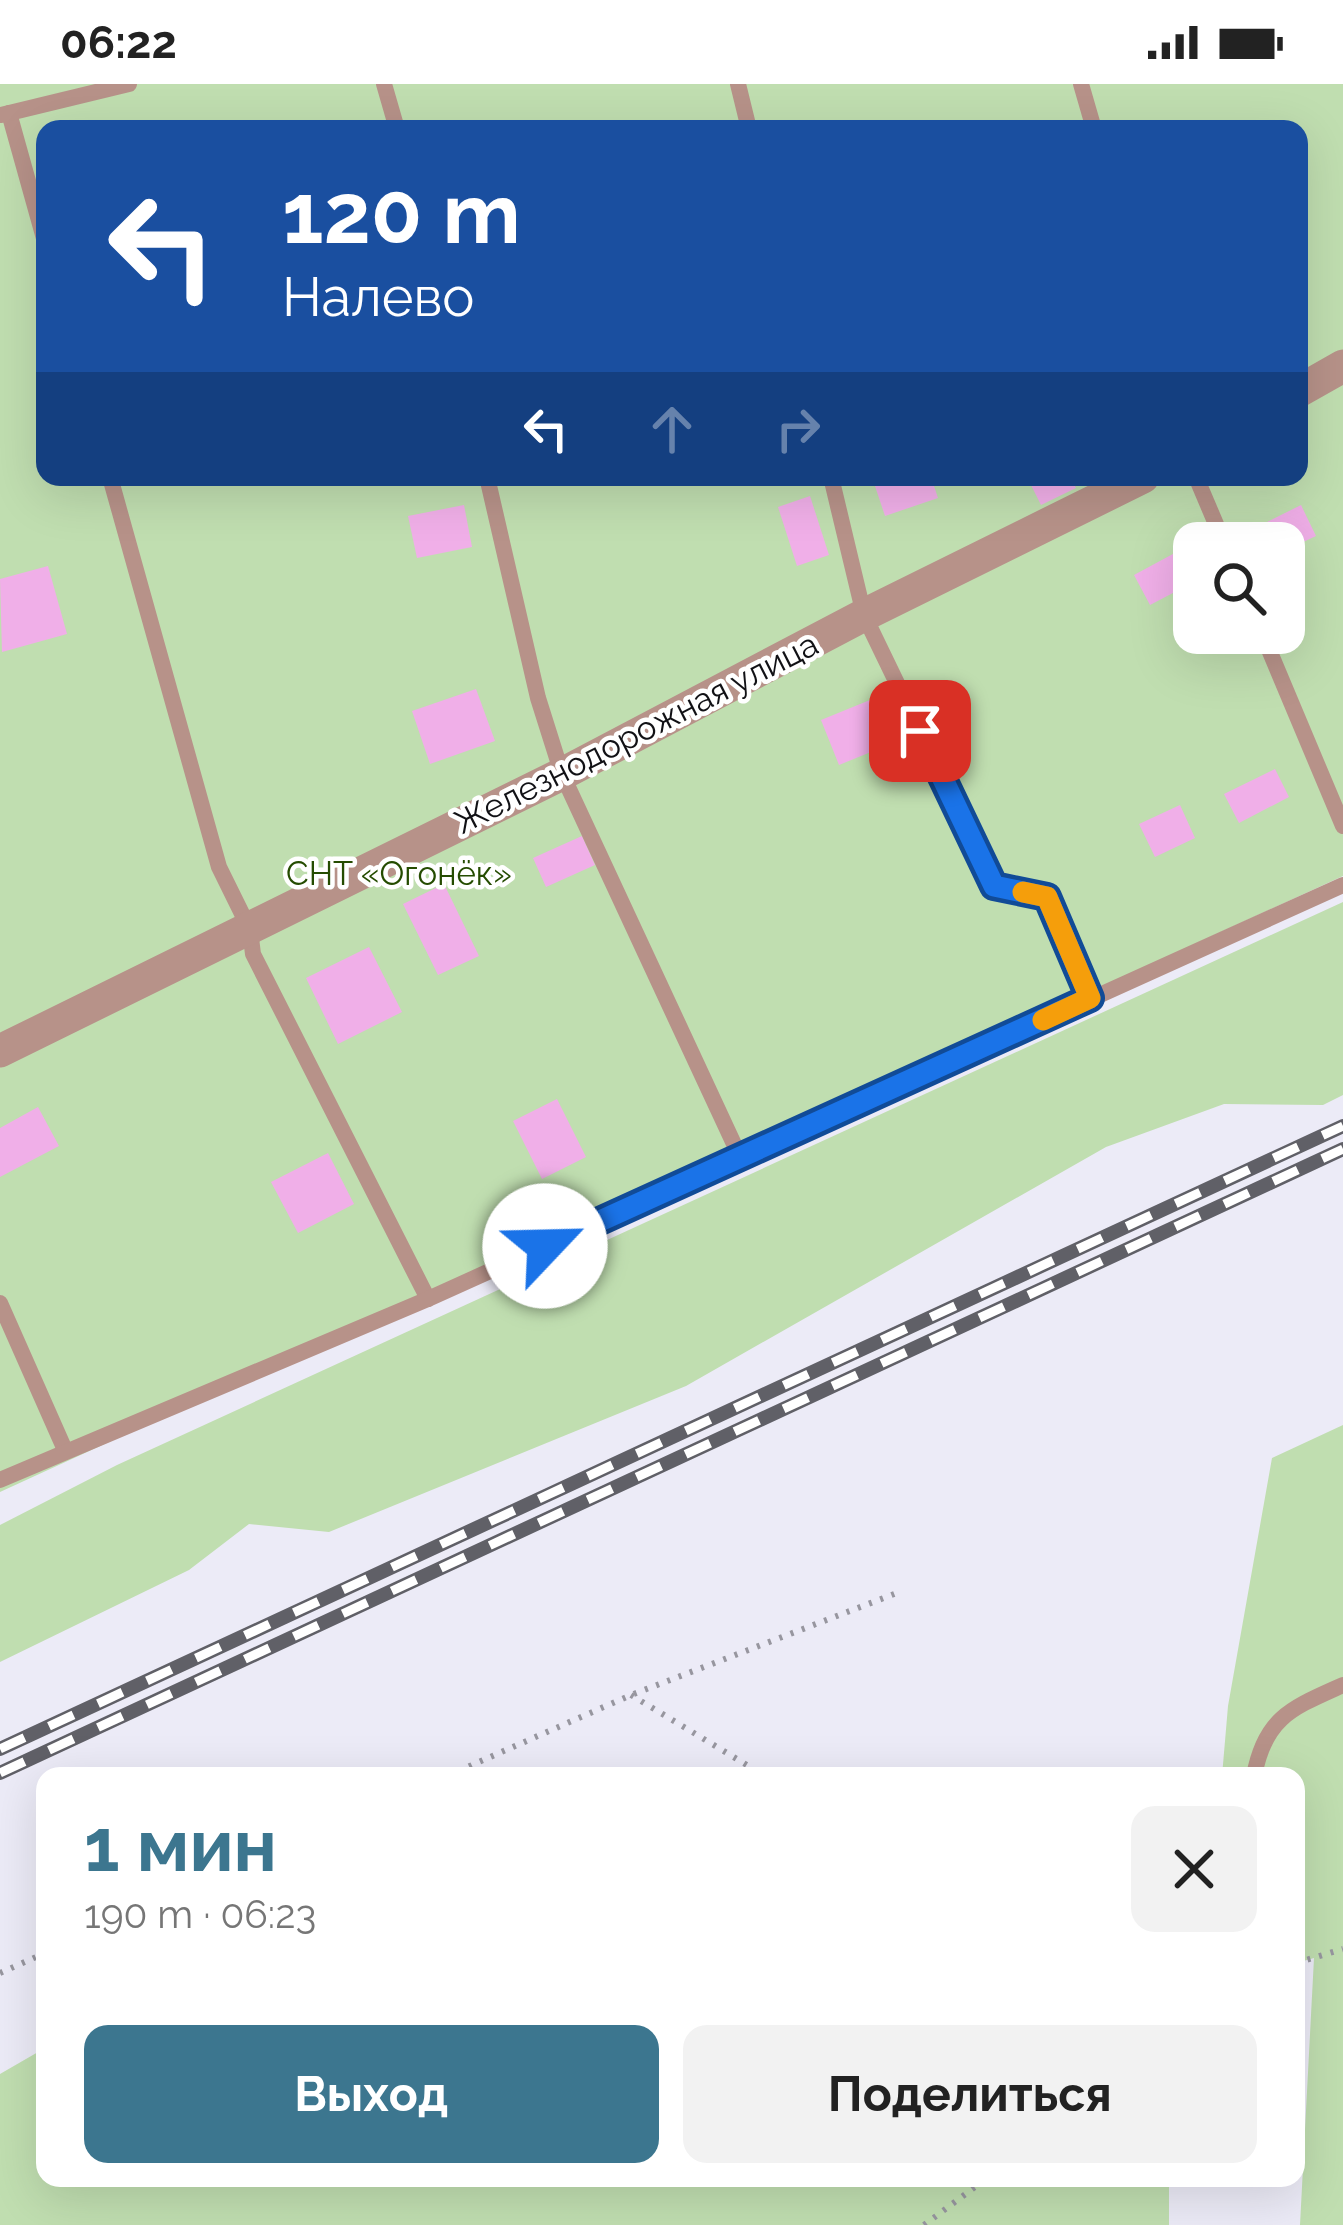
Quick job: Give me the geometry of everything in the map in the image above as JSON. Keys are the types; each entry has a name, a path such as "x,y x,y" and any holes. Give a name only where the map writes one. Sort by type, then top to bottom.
{"street":[{"path":"1308,386 1343,366"},
{"name":"Железнодорожная улица","path":"0,1051 562,774 864,615 1125,486"}],"lane":[{"path":"36,214 4,114 129,84"},
{"path":"384,84 394,120"},
{"path":"738,84 747,120"},
{"path":"1082,84 1092,120"},
{"path":"113,486 219,867 250,930 253,954 428,1299"},
{"path":"489,486 538,698 562,774 740,1157"},
{"path":"834,486 864,615 994,886 1047,897 1090,998"},
{"path":"1200,486 1214,522"},
{"path":"1271,654 1343,826"},
{"path":"0,1480 428,1299 1343,886"},
{"path":"0,1304 65,1450"},
{"path":"1256,1767 1260,1742 1292,1708 1343,1685"}],"path":[{"path":"467,1767 631,1695 902,1592"},
{"path":"631,1695 750,1767"},
{"path":"1305,1960 1343,1949"},
{"path":"0,1973 36,1957"},
{"path":"924,2225 975,2187"}],"green space":[{"name":"СНТ «Огонёк»","path":"0,84 1343,84 1343,876 0,1492"},
{"path":"1343,902 1343,1095 1323,1105 1224,1104 1106,1147 686,1386 329,1532 249,1524 189,1570 0,1662 0,1525 117,1465"},
{"path":"1343,1425 1343,2225 1300,2225 1314,1958 1305,1960 1305,1767 1223,1767 1228,1706 1272,1458"},
{"path":"36,2053 36,2187 1169,2187 1169,2225 0,2225 0,2074"}],"building":[{"path":"875,486 934,486 938,498 885,516"},
{"path":"1032,486 1076,488 1041,505"},
{"path":"810,496 829,555 797,566 778,507"},
{"path":"464,505 472,547 417,558 408,516"},
{"path":"1301,505 1316,536 1305,541 1305,522 1267,522"},
{"path":"1173,554 1173,593 1150,605 1134,575"},
{"path":"48,566 67,634 2,652 0,579"},
{"path":"476,689 495,741 430,764 412,711"},
{"path":"870,700 888,745 839,765 821,720"},
{"path":"1275,769 1289,797 1239,823 1224,794"},
{"path":"1180,805 1195,838 1155,857 1139,824"},
{"path":"582,836 595,865 546,887 533,858"},
{"path":"444,884 479,956 438,975 403,904"},
{"path":"369,947 402,1012 338,1044 306,978"},
{"path":"557,1099 586,1157 542,1179 513,1121"},
{"path":"38,1107 59,1146 0,1177 0,1128"},
{"path":"328,1153 354,1204 298,1233 271,1182"}],"railway":[{"path":"0,1749 1343,1126"},
{"path":"0,1773 1343,1149"}],"slow traffic":[{"path":"1023,892 1047,897 1090,998 1043,1020"}],"route":[{"path":"545,1246 1090,998 1047,897 994,886 920,731"}]}
